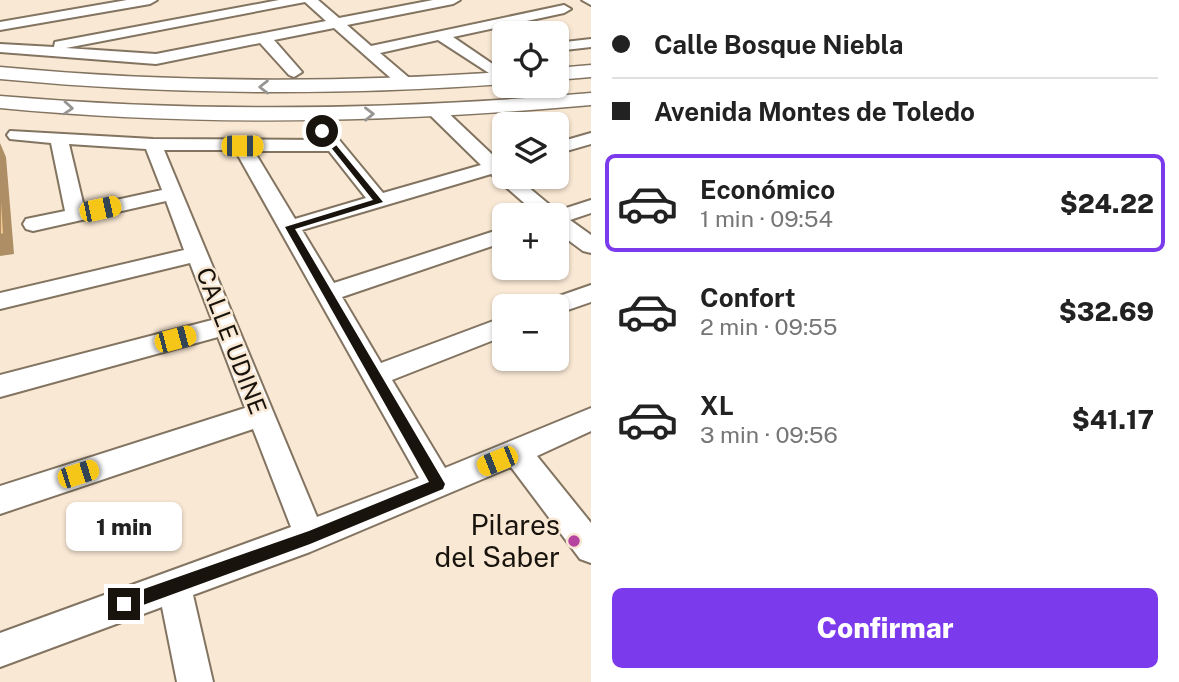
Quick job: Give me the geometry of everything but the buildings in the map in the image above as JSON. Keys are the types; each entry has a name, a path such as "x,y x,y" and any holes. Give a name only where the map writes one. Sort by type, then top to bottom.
{"main road":[{"path":"569,64 591,71"},
{"path":"0,74 147,85"},
{"path":"0,100 14,92 36,88 147,85 408,85 492,75"},
{"path":"0,100 106,111 200,114 437,112 591,99"}],"street":[{"path":"0,26 98,4 150,0"},
{"path":"28,51 300,0"},
{"path":"310,0 408,85"},
{"path":"0,48 148,59 203,56 264,38 453,0"},
{"path":"520,0 542,14"},
{"path":"98,4 114,34"},
{"path":"509,21 564,9"},
{"path":"367,51 492,25"},
{"path":"442,36 492,70"},
{"path":"264,38 294,72"},
{"path":"569,54 591,43"},
{"path":"437,112 492,162"},
{"path":"16,135 153,144 242,146 328,138 379,202"},
{"path":"569,145 591,138"},
{"path":"59,139 76,214"},
{"name":"CALLE UDINE","path":"153,144 310,537"},
{"path":"242,146 438,484"},
{"path":"290,227 492,174"},
{"path":"522,189 537,203"},
{"path":"33,224 172,194"},
{"path":"569,214 591,206"},
{"path":"569,229 591,246"},
{"path":"327,294 492,239"},
{"path":"0,301 197,254"},
{"path":"569,301 591,293"},
{"path":"0,386 225,326"},
{"path":"375,376 492,331"},
{"path":"0,499 260,415"},
{"path":"0,650 310,537 517,453 591,419"},
{"path":"517,453 591,548"},
{"path":"174,586 195,682"}],"place":[{"name":"Pilares del Saber","path":"574,541"}],"route":[{"path":"124,604 310,537 438,484 290,227 379,202 322,131"}]}
